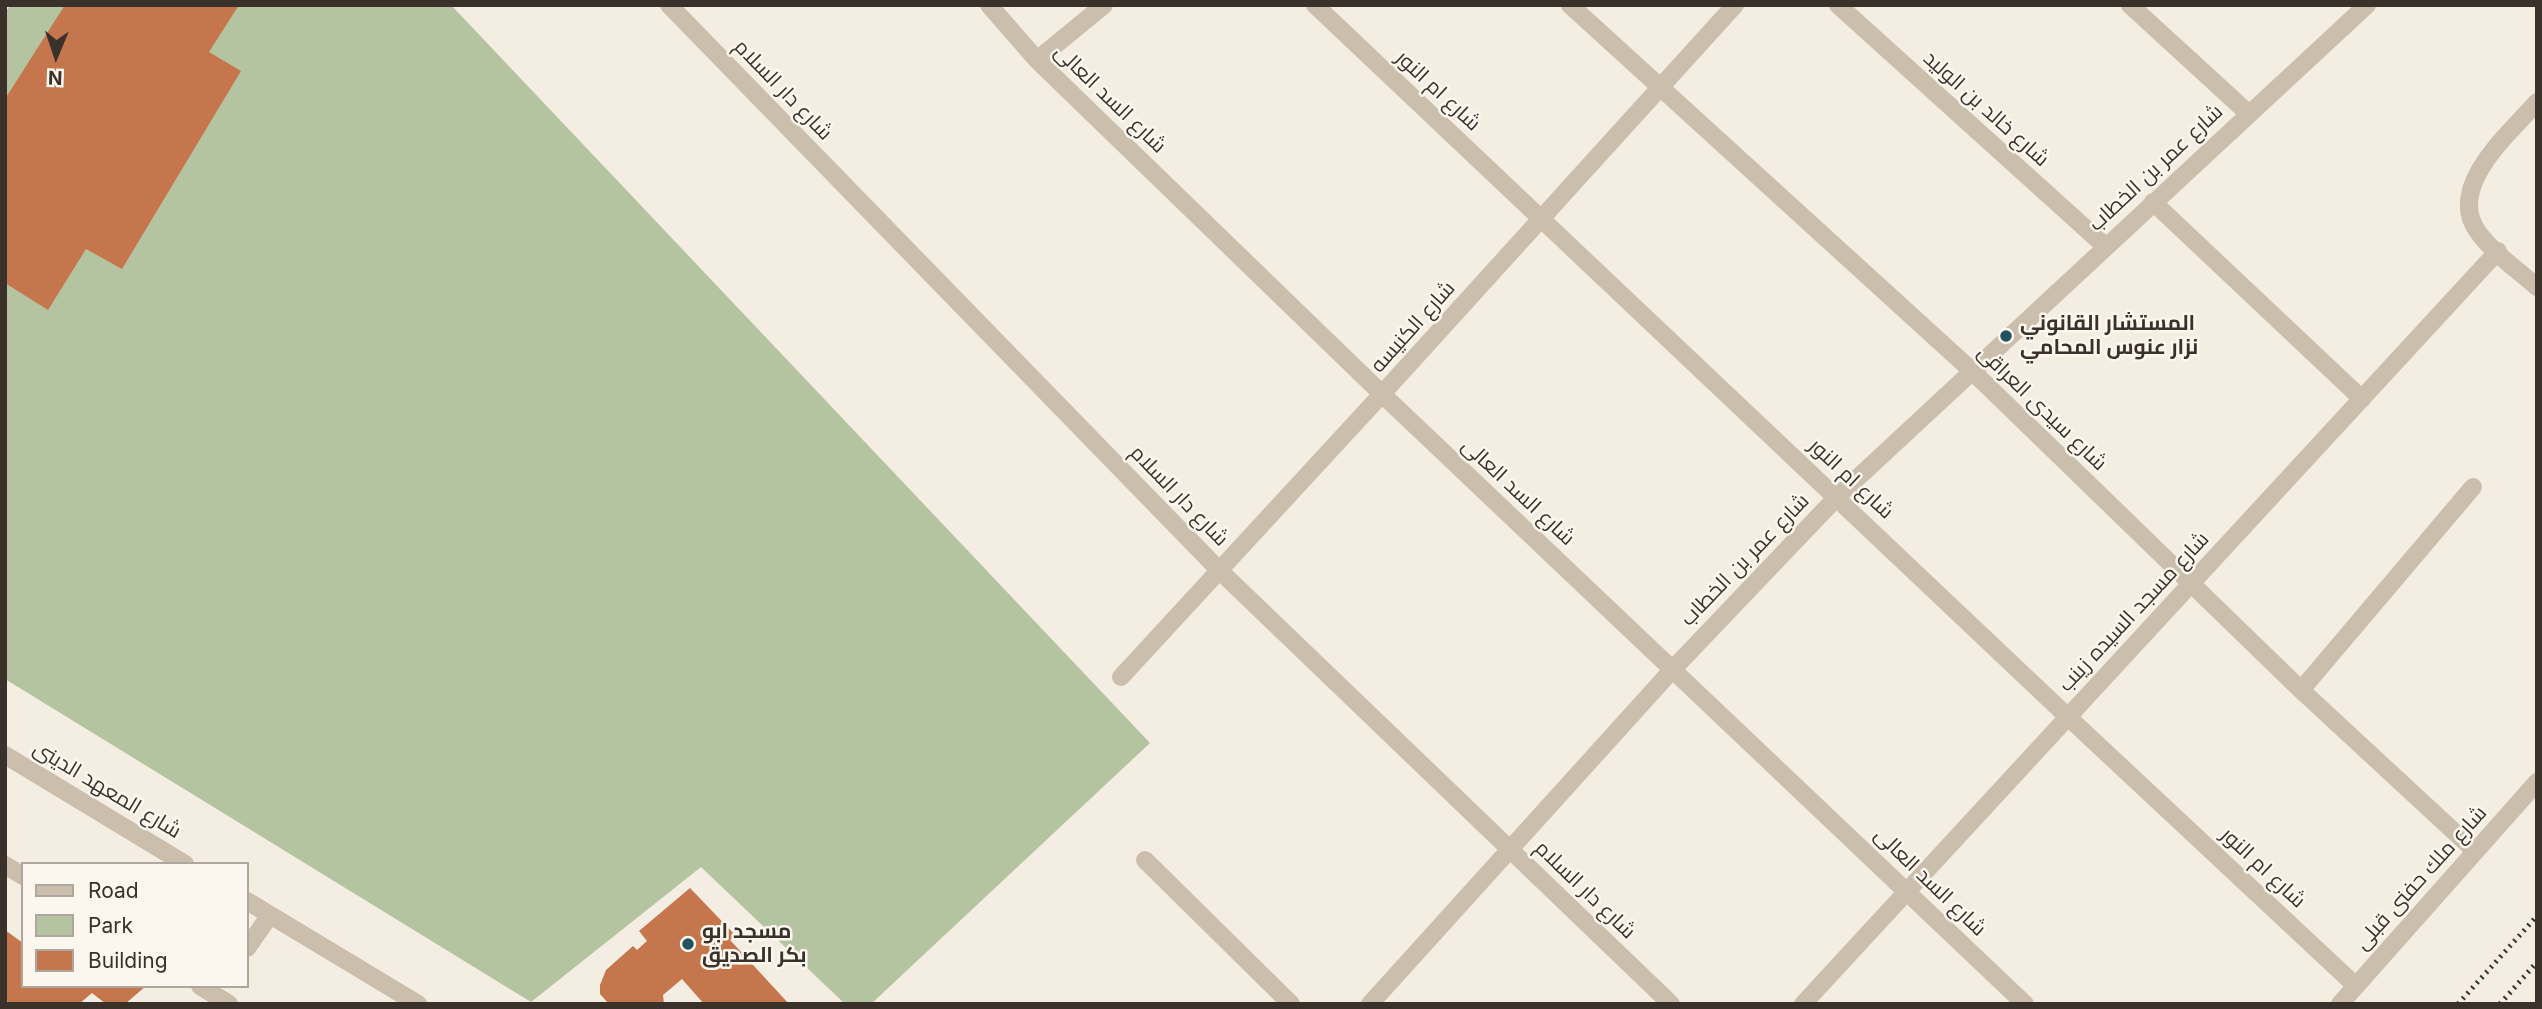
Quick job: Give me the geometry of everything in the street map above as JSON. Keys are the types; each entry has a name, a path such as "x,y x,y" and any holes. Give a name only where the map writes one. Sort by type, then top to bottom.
{"street":[{"name":"شارع السد العالى","path":"989,5 1037,60 1382,394 2025,1004"},
{"path":"1037,60 1104,5"},
{"name":"شارع ام النور","path":"1315,5 2356,986"},
{"name":"شارع سيدى العراقى","path":"1570,5 1971,370 2301,690 2475,851"},
{"name":"شارع الكنيسه","path":"1121,677 1542,220 1735,5"},
{"name":"شارع خالد بن الوليد","path":"1838,5 2105,246"},
{"path":"2130,5 2249,114"},
{"name":"شارع عمر بن الخطاب","path":"1370,1004 1673,670 1837,497 2367,5"},
{"name":"شارع دار السلام","path":"681,9 1220,571 1671,1004"},
{"path":"2537,102 2478,170 2470,190 2469,211 2477,231 2537,287"},
{"path":"2153,202 2362,399"},
{"name":"شارع مسجد السيده زينب","path":"1803,1004 2498,251"},
{"path":"2301,690 2473,487"},
{"name":"شارع المعهد الدينى","path":"5,755 182,862"},
{"name":"شارع ملك حفنى قبلى","path":"2340,1004 2537,782"},
{"path":"1145,860 1291,1004"},
{"path":"5,865 21,875"},
{"path":"248,902 418,1004"},
{"path":"248,947 270,915"}],"green space":[{"path":"11,5 451,5 1150,743 871,1004 845,1004 701,867 531,1002 5,679 5,12"}],"building":[{"path":"65,5 239,5 209,52 241,71 122,269 86,249 48,310 5,283 5,99"},
{"name":"مسجد ابو بكر الصديق","path":"690,888 736,936 730,940 789,1004 704,1004 682,979 663,995 664,1004 609,1004 600,994 600,985 606,970 633,946 637,950 647,941 639,931"},
{"path":"5,930 21,942 21,988 144,988 125,1004 106,1004 92,993 79,1004 11,1004 5,1000"}],"railway":[{"path":"2458,1004 2537,916"},
{"path":"2500,1004 2537,962"}],"place":[{"name":"المستشار القانوني نزار عنوس المحامي","path":"2006,336"},
{"name":"مسجد ابو بكر الصديق","path":"688,944"}]}
